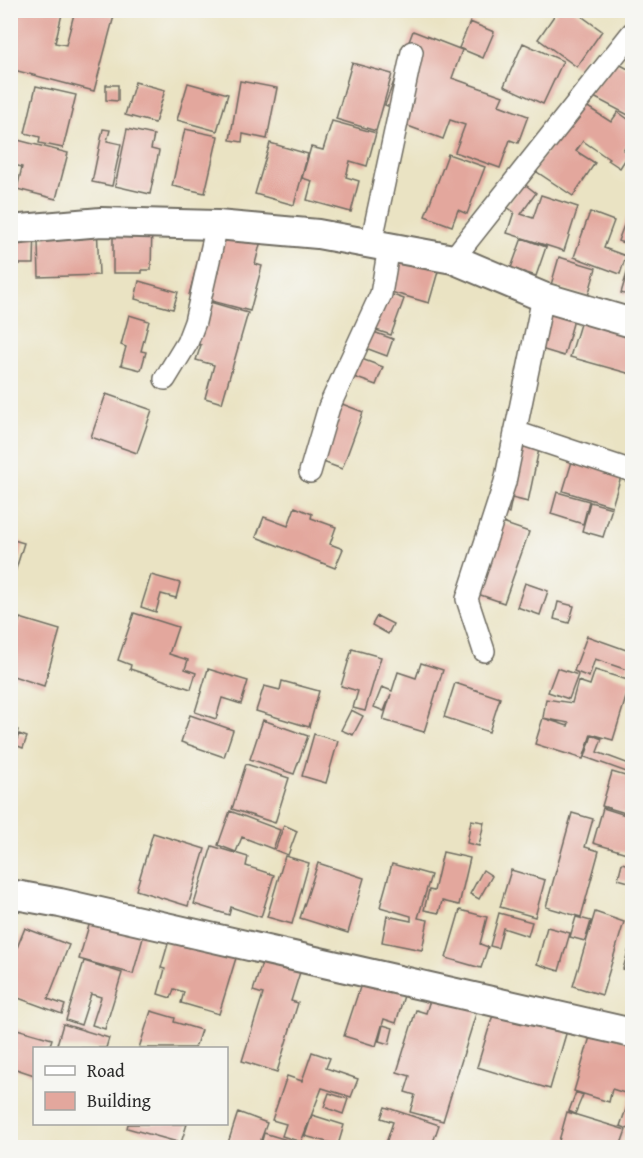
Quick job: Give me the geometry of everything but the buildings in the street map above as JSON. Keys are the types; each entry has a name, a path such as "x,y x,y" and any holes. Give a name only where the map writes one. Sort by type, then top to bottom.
{"main road":[{"path":"10,230 101,222 217,225 318,234 453,259 543,297 633,324"},
{"path":"10,894 60,903 633,1033"}],"street":[{"path":"453,259 633,33"},
{"path":"310,472 330,407 381,294 380,246 412,52"},
{"path":"165,380 187,343 195,322 217,225"},
{"path":"484,651 466,599 505,482 543,297"},
{"path":"515,432 633,471"}]}
